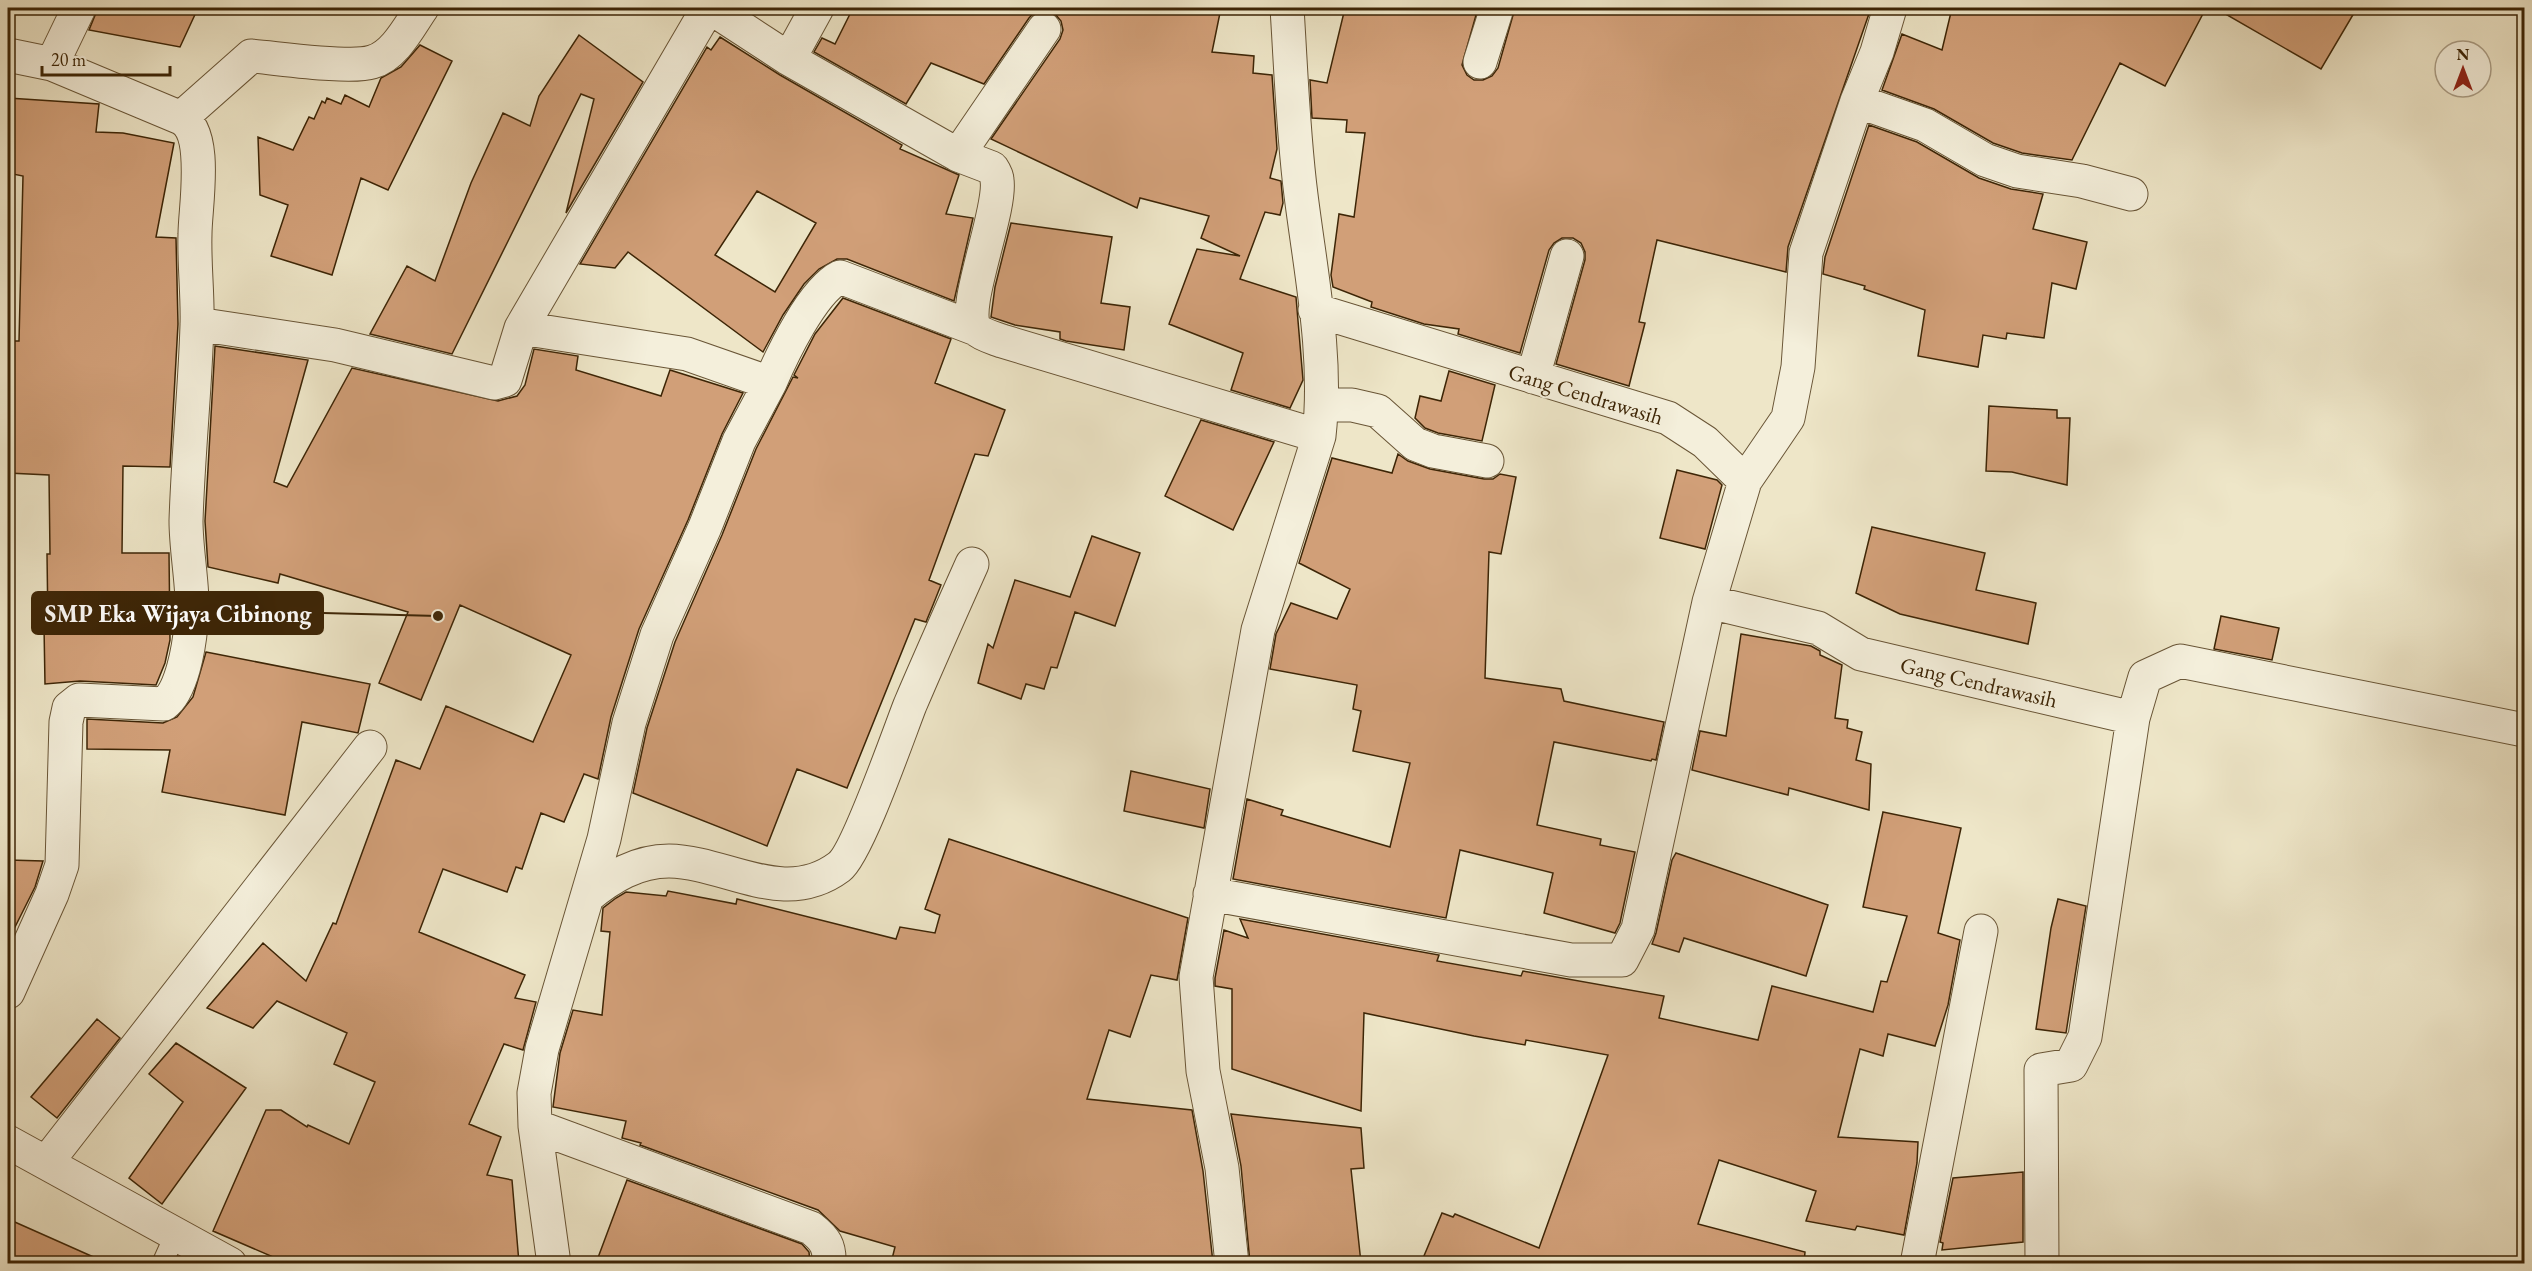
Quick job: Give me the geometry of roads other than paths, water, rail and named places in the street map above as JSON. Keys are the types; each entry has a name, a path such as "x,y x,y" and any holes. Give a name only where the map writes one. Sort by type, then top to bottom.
{"street":[{"path":"52,64 79,8"},
{"path":"181,117 251,56 343,63 373,62 394,47 422,8"},
{"path":"197,324 335,345 494,383 505,380 521,328 709,8 789,60 958,155 992,168 997,180 993,221 972,299 972,321 976,329"},
{"path":"789,60 817,8"},
{"path":"1232,1263 1222,1168 1203,1071 1196,977 1258,630 1321,420 1322,356 1297,160 1287,8"},
{"path":"1480,62 1497,8"},
{"path":"1210,894 1571,960 1622,960 1638,929 1709,602 1745,481 1788,418 1798,367 1806,253 1857,100 1877,52 1890,8"},
{"path":"958,155 1044,29"},
{"path":"8,55 52,64 181,117 188,121 195,137 198,157 195,235 197,324 186,523 191,624 178,688 173,698 164,704 79,700 69,708 66,722 62,865 52,894 8,992"},
{"path":"1857,100 1925,125 1985,160 2017,171 2082,181 2131,194"},
{"path":"1533,376 1567,256"},
{"path":"554,1263 534,1126 534,1093 542,1049 604,839 629,723 657,635 705,527 739,441 792,335 825,290 840,278 1002,341 1321,420 1352,405 1378,411 1415,444 1433,451 1487,461"},
{"name":"Gang Cendrawasih","path":"1315,310 1668,418 1704,442 1745,481"},
{"path":"521,328 687,354 770,383"},
{"path":"588,896 609,879 636,866 669,861 701,866 746,880 777,883 814,882 842,866 856,839 910,705 972,564"},
{"name":"Gang Cendrawasih","path":"1709,602 1818,628 1861,654 2133,718"},
{"path":"2042,1263 2041,1070 2071,1065 2085,1037 2133,718 2145,677 2180,661 2524,730"},
{"path":"47,1162 370,747"},
{"path":"1917,1263 1981,931"},
{"path":"534,1126 811,1228 824,1238 830,1252 829,1263"},
{"path":"8,1142 47,1162 168,1249 230,1263"}],"place":[{"name":"SMP Eka Wijaya Cibinong","path":"438,616"}]}
